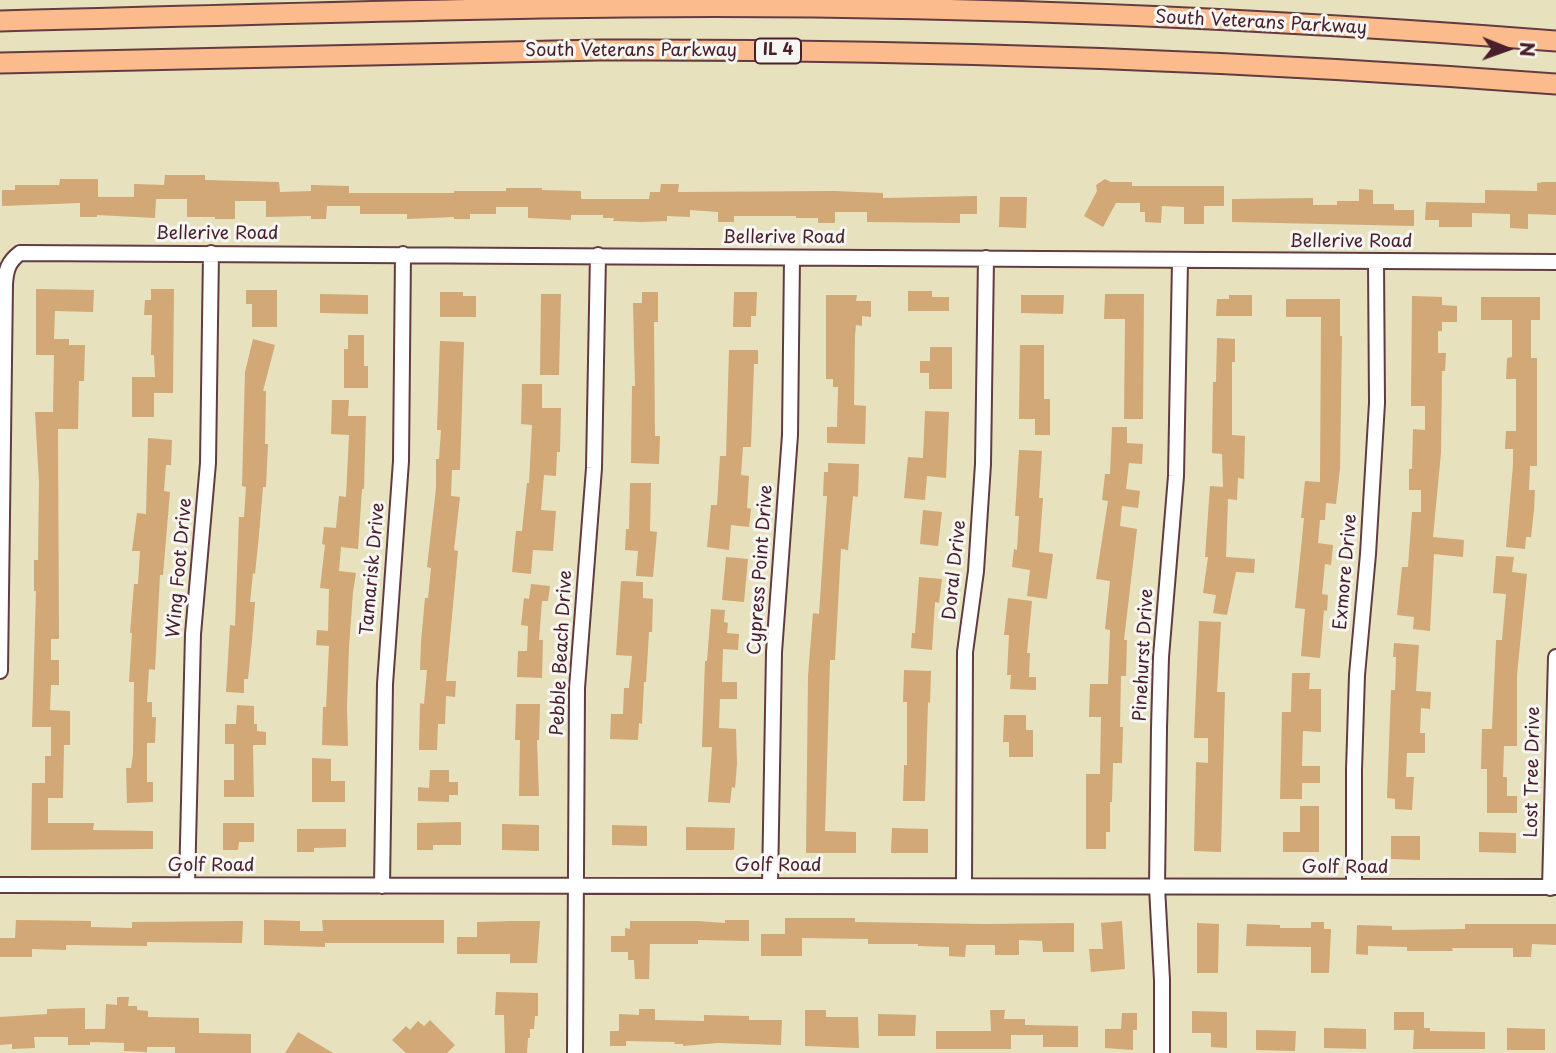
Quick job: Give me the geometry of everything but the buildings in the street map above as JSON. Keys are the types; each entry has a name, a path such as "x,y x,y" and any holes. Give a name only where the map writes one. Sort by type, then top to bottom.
{"highway":[{"name":"South Veterans Parkway","path":"0,21 624,7 825,8 1185,18 1556,41"},
{"name":"South Veterans Parkway","path":"0,63 503,51 699,50 1175,60 1556,83"},
{"path":"1495,79 1528,70 1556,71"},
{"path":"1472,77 1511,92 1556,96"}],"street":[{"name":"Bellerive Road","path":"0,671 5,284 8,253 1556,262"},
{"name":"Wing Foot Drive","path":"187,885 193,634 208,463 211,253"},
{"name":"Tamarisk Drive","path":"382,886 384,684 401,461 404,254"},
{"name":"Pebble Beach Drive","path":"575,1053 577,688 594,468 598,255"},
{"name":"Cypress Point Drive","path":"769,886 774,652 790,435 792,258"},
{"name":"Doral Drive","path":"964,886 965,652 976,571 983,464 986,258"},
{"name":"Pinehurst Drive","path":"1162,1053 1162,980 1157,887 1161,657 1178,445 1180,261"},
{"name":"Exmore Drive","path":"1354,887 1357,675 1376,428 1376,261"},
{"name":"Lost Tree Drive","path":"1553,888 1556,657"},
{"name":"Golf Road","path":"0,885 1553,888"}]}
